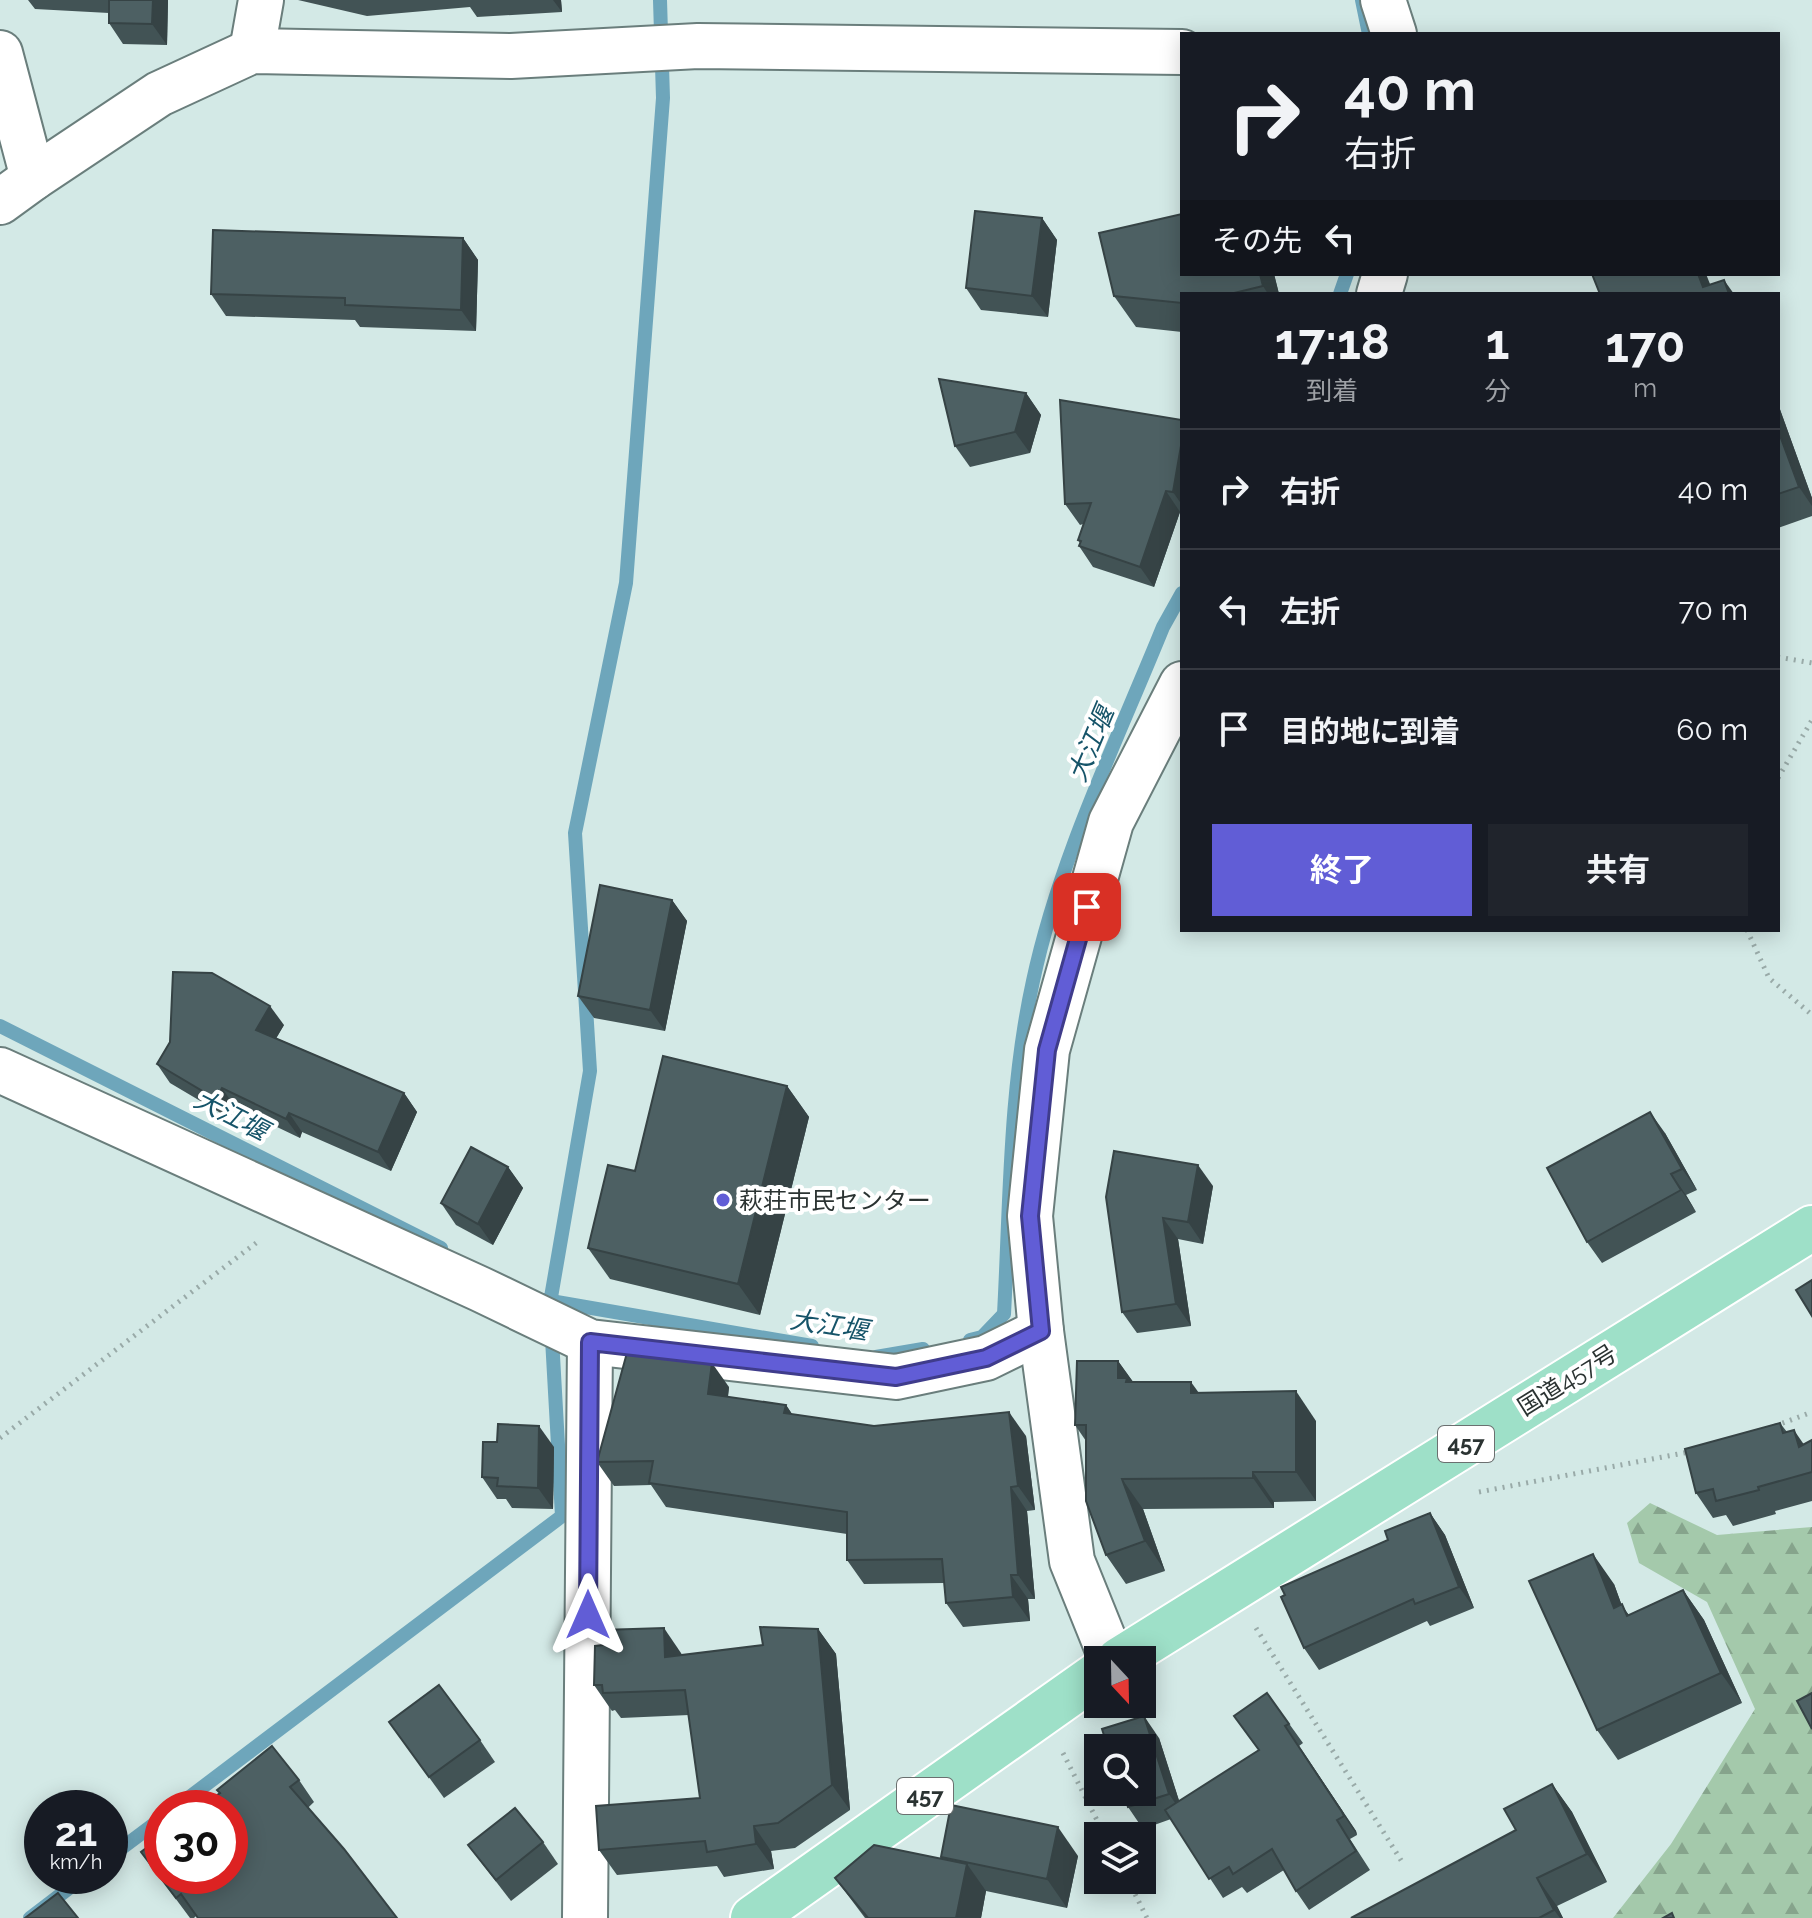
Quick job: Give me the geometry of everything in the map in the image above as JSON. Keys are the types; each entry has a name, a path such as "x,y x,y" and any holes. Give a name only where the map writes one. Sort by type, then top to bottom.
{"highway":[{"name":"国道457号","path":"1142,1646 1812,1228"},
{"name":"457","path":"753,1918 1084,1684"}],"street":[{"path":"252,51 261,0"},
{"path":"1383,0 1393,32"},
{"path":"0,53 16,190 159,94 252,51 511,56 698,46 1180,52"},
{"path":"1106,1646 1072,1561 1041,1331 1030,1216 1047,1050 1111,822 1180,688"},
{"path":"0,1070 590,1342 896,1377 986,1358 1041,1331"},
{"path":"585,1918 590,1342"}],"path":[{"path":"1780,657 1812,663"},
{"path":"1780,775 1812,720"},
{"path":"1748,932 1769,978 1812,1015"},
{"path":"0,1438 303,1208"},
{"path":"1771,1427 1812,1414"},
{"path":"1464,1495 1703,1449"},
{"path":"1232,1590 1404,1865"},
{"path":"1042,1713 1098,1822"},
{"path":"1135,1894 1147,1918"}],"green space":[{"path":"1650,1503 1717,1535 1812,1527 1812,1918 1613,1918 1671,1844 1755,1709 1707,1602 1639,1563 1627,1523"}],"building":[{"path":"109,0 153,0 152,24 109,23"},
{"path":"975,211 1042,218 1032,296 966,288"},
{"path":"1180,214 1180,276 1260,276 1263,286 1238,292 1180,292 1180,303 1114,296 1099,233"},
{"path":"213,230 463,238 461,310 345,305 345,298 211,294"},
{"path":"1593,276 1699,276 1703,287 1724,280 1728,292 1599,292"},
{"path":"939,379 1026,393 1015,432 955,446"},
{"path":"1060,400 1180,420 1180,452 1173,492 1166,491 1140,567 1079,546 1081,541 1078,540 1091,503 1065,504"},
{"path":"1780,435 1799,487 1780,493"},
{"path":"600,885 672,900 650,1010 578,996"},
{"path":"173,972 212,973 270,1006 256,1030 404,1093 378,1152 289,1113 286,1119 222,1088 216,1099 157,1064 170,1042"},
{"name":"萩荘市民センター","path":"663,1056 787,1086 738,1284 588,1248 608,1165 635,1171"},
{"path":"1650,1112 1682,1169 1671,1174 1681,1190 1587,1242 1547,1168"},
{"path":"471,1147 508,1167 478,1224 441,1203"},
{"path":"1114,1151 1198,1165 1188,1222 1163,1218 1176,1304 1122,1312 1106,1197"},
{"path":"1812,1280 1812,1316 1796,1290"},
{"path":"628,1349 712,1363 708,1394 786,1405 784,1413 874,1426 1009,1412 1018,1486 1011,1487 1018,1575 1011,1575 1013,1597 946,1603 942,1559 847,1560 847,1512 649,1483 653,1461 597,1462"},
{"path":"1077,1361 1118,1361 1118,1378 1127,1378 1126,1382 1191,1382 1191,1393 1296,1391 1296,1472 1253,1472 1253,1478 1122,1479 1145,1541 1106,1555 1086,1501 1086,1425 1075,1425"},
{"path":"1780,1423 1783,1433 1794,1430 1799,1447 1812,1440 1812,1472 1716,1501 1713,1489 1696,1493 1685,1449"},
{"path":"498,1424 539,1426 538,1488 497,1486 498,1478 482,1477 483,1442 497,1442"},
{"path":"1430,1513 1459,1587 1415,1604 1413,1599 1304,1648 1281,1597 1285,1595 1281,1587 1388,1540 1385,1531"},
{"path":"1593,1554 1614,1608 1622,1604 1627,1616 1683,1590 1721,1673 1597,1730 1529,1581"},
{"path":"760,1627 818,1629 832,1785 778,1823 754,1826 756,1844 707,1852 705,1841 599,1850 596,1806 700,1798 685,1690 603,1693 602,1685 594,1685 595,1646 603,1645 602,1630 664,1628 665,1657 763,1645"},
{"path":"439,1685 480,1740 429,1777 389,1722"},
{"path":"1267,1693 1342,1812 1344,1816 1337,1820 1356,1851 1296,1891 1272,1849 1233,1874 1229,1867 1209,1879 1165,1810 1259,1750 1234,1716"},
{"path":"1812,1693 1812,1729 1797,1701"},
{"path":"1145,1718 1150,1734 1104,1734 1102,1729"},
{"path":"272,1746 299,1780 290,1787 344,1849 397,1918 198,1918 181,1894 248,1894 248,1790 217,1790"},
{"path":"1156,1753 1169,1794 1156,1798"},
{"path":"1552,1784 1587,1854 1537,1878 1554,1910 1539,1918 1351,1918 1516,1830 1504,1809"},
{"path":"951,1805 1058,1827 1047,1879 941,1857"},
{"path":"515,1808 543,1842 496,1880 468,1845"},
{"path":"874,1845 967,1864 956,1918 868,1918 835,1878"},
{"path":"59,1894 78,1918 25,1918"}],"waterway":[{"path":"199,1790 562,1516 550,1303 590,1071 575,833 626,583 663,98 660,0"},
{"name":"大江堰","path":"1362,0 1369,32"},
{"name":"大江堰","path":"1341,292 1346,276"},
{"name":"大江堰","path":"970,1340 982,1337 1004,1314 1019,1064 1044,936 1090,802 1163,627 1180,597"},
{"name":"大江堰","path":"0,1026 441,1248"},
{"name":"大江堰","path":"545,1300 812,1346"},
{"name":"大江堰","path":"876,1357 923,1349"},
{"path":"128,1844 144,1832"},
{"path":"30,1918 61,1894"}],"place":[{"name":"萩荘市民センター","path":"723,1200"}],"route":[{"path":"588,1615 590,1342 896,1377 986,1358 1041,1331 1030,1216 1047,1050 1087,907"}]}
